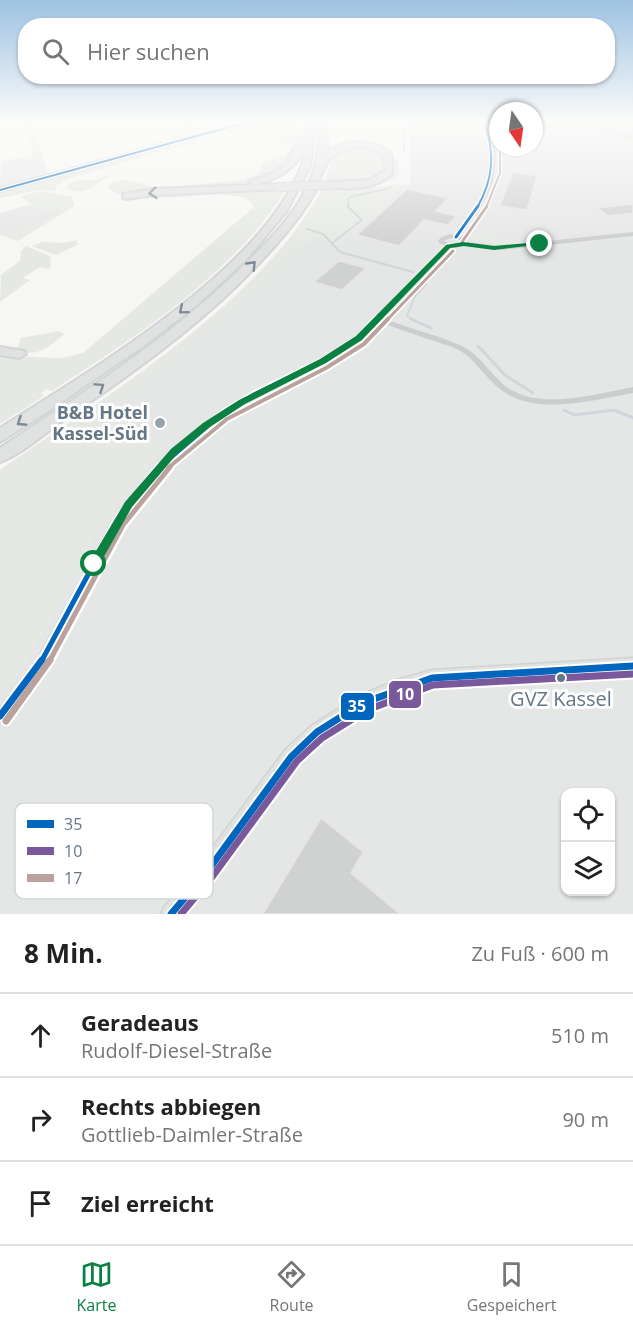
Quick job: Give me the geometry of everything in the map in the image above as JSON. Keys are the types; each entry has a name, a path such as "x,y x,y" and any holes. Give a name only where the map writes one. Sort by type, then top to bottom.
{"highway":[{"path":"211,190 257,182 287,168 290,164"},
{"path":"0,436 105,367 170,320 220,278 251,248 280,213 298,184 305,164"},
{"path":"126,196 364,183 382,179 389,172 389,164"},
{"path":"0,456 154,349 228,288 287,226 311,189 320,165"},
{"path":"0,351 19,354"}],"main road":[{"path":"0,190 96,164"},
{"path":"213,863 288,761 303,745 335,719 368,700 400,686 432,678 633,666"},
{"path":"171,914 184,899"}],"street":[{"path":"456,237 481,204 492,176 493,164"},
{"path":"463,244 462,240 456,237 442,239 443,244 448,246 463,244 501,248 633,234"},
{"path":"0,716 39,665 117,521 162,464 223,413 255,394 342,350 359,338 448,246"},
{"path":"378,319 459,347 503,387 527,400 545,402 633,390"}],"shaded area":[{"path":"1,164 40,164 43,176 0,187"},
{"path":"40,164 45,164 48,175 92,164 0,189 0,187 43,176"},
{"path":"99,164 107,164 20,188 0,191"},
{"path":"107,164 120,164 68,179 56,186 55,191 38,190 0,198 0,194"},
{"path":"260,164 287,164 263,178 216,188 128,195 117,194 107,188 111,183 126,180 159,188 244,180 258,173 262,168"},
{"path":"331,164 385,164 385,172 372,180 324,183"},
{"path":"393,164 398,164 399,172 395,179 374,187 401,184 373,214 335,245 311,234 297,257 195,343 110,410 134,431 161,447 94,532 21,670 0,691 0,470 132,378 222,307 262,269 296,229 323,187 383,180 392,174"},
{"path":"410,164 633,164 633,914 0,914 0,691 21,670 94,532 161,447 134,431 110,410 195,343 297,257 311,234 373,214 401,184 410,185"},
{"path":"112,175 84,191 78,192 65,188 82,180 93,180"},
{"path":"287,188 239,249 181,302 52,391 47,389 41,393 44,396 0,424 0,356 62,358 83,353 254,207 247,200 235,196 202,195 153,198 143,196"},
{"path":"41,191 72,197 74,206 68,210 54,212 32,205 21,196"},
{"path":"29,205 55,211 68,210 58,216 0,235 0,213"},
{"path":"58,216 18,241 0,235 51,217"},
{"path":"472,231 522,241 524,244 499,247 474,244 475,242 469,237"},
{"path":"77,240 77,245 56,255 32,246 42,242 64,243"},
{"path":"26,246 50,256 51,266 48,269 40,267 23,278 30,280 0,302 1,275 20,261 21,251"},
{"path":"59,331 64,334 42,350 29,353 17,348 21,338"}],"building":[{"path":"513,172 537,176 527,210 500,206"},
{"path":"407,189 448,198 436,211 456,216 448,225 424,220 399,246 357,235"},
{"path":"633,204 633,213 608,216 597,208"},
{"path":"339,261 366,268 342,290 314,282"},
{"path":"321,818 363,852 351,873 400,914 263,914"}],"waterway":[{"path":"349,208 348,199 353,196 391,188"},
{"path":"332,243 362,220 349,208"},
{"path":"307,229 323,234 340,252 413,272"},
{"path":"413,320 407,316 415,296 426,284"},
{"path":"413,320 431,328"},
{"path":"478,346 505,375 533,393"},
{"path":"564,410 574,415 614,410 633,418"}],"transit line":[{"name":"35","path":"0,190 96,164"},
{"name":"35","path":"456,237 484,196 492,164"},
{"name":"17","path":"462,242 492,198 497,186 501,164"},
{"name":"35","path":"0,716 39,665 117,521 162,464 223,413 255,394 323,361 359,338 448,246"},
{"name":"17","path":"6,721 45,669 123,525 167,469 227,419 326,368 364,344 453,251"},
{"name":"35","path":"213,863 291,757 317,732 363,703 432,678 633,666"},
{"name":"10","path":"213,876 297,761 322,738 367,710 433,685 633,674"},
{"name":"35","path":"171,914 184,899"},
{"name":"10","path":"181,914 194,899"}],"place":[{"name":"B&B Hotel Kassel-Süd","path":"160,423"},
{"name":"GVZ Kassel","path":"561,678"}],"route":[{"path":"94,564 106,539 128,504 174,452 223,413 255,394 323,361 359,338 448,246 463,244 501,248 540,244"}]}
